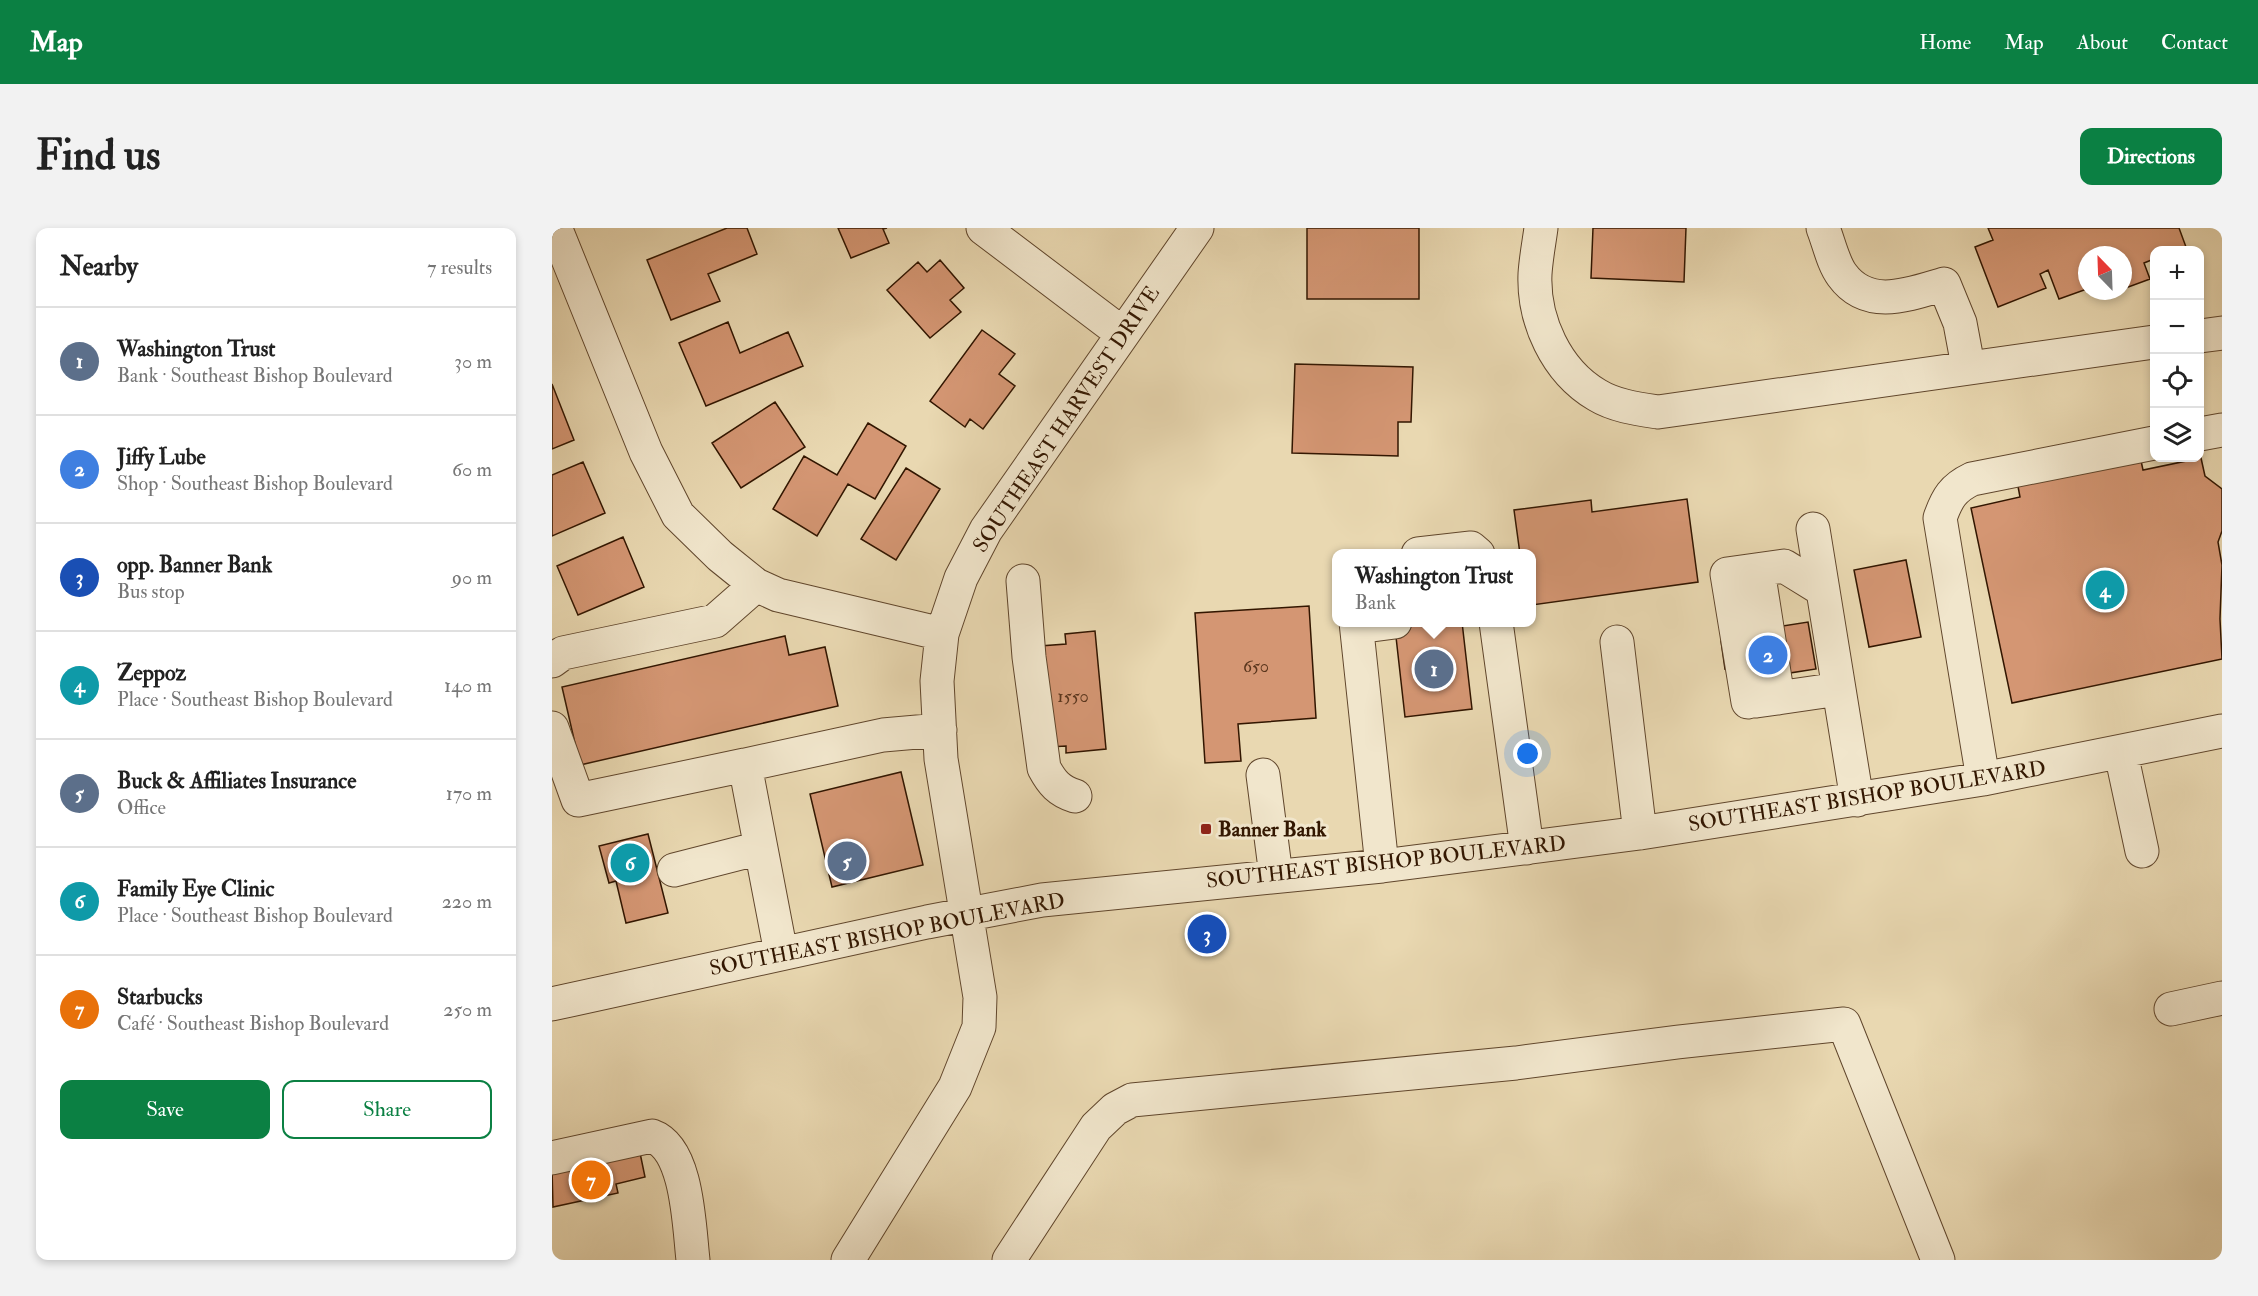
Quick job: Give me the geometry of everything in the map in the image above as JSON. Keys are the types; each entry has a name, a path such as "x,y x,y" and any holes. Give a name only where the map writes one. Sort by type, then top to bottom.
{"street":[{"path":"983,228 1123,334"},
{"name":"SOUTHEAST HARVEST DRIVE","path":"848,1260 955,1087 972,1050 979,1027 980,997 941,759 937,681 942,634 961,578 986,530 1197,228"},
{"path":"1541,228 1535,275 1541,319 1550,344 1566,369 1596,394 1625,406 1658,412 1968,366 2150,343"},
{"path":"1823,228 1842,275 1858,291 1878,298 1900,297 1944,284 1960,323 1968,366"},
{"path":"557,232 645,452 678,515 720,556 756,585 778,595 942,634"},
{"path":"2204,335 2222,333"},
{"path":"2204,433 2222,430"},
{"path":"1983,779 1940,518 1947,497 1957,486 1972,479 2150,444"},
{"path":"1813,530 1857,800"},
{"path":"1822,590 1784,566 1743,572 1757,701 1839,689"},
{"path":"1023,581 1029,657 1044,768 1052,783 1063,792 1075,796"},
{"path":"552,661 563,653 715,621 756,585"},
{"path":"1357,627 1382,866"},
{"path":"1497,627 1527,848"},
{"path":"1617,642 1640,833"},
{"path":"552,728 578,800 883,735 940,730"},
{"name":"SOUTHEAST BISHOP BOULEVARD","path":"552,1004 966,913 1053,898 1382,866 1640,833 1983,779 2222,731"},
{"path":"2121,753 2142,850"},
{"path":"745,765 781,953"},
{"path":"1263,775 1276,876"},
{"path":"674,870 760,848"},
{"path":"2170,1009 2222,998"},
{"path":"1009,1260 1096,1127 1115,1109 1132,1100 1460,1069 1844,1024 1938,1260"},
{"path":"552,1158 652,1136 663,1140 675,1157 690,1220 692,1255"}],"building":[{"path":"727,228 747,228 757,254 708,274 720,301 671,320 647,260"},
{"path":"838,228 887,228 883,229 889,243 851,258"},
{"path":"1307,228 1419,228 1419,299 1307,299"},
{"path":"1593,228 1686,228 1684,282 1591,278"},
{"path":"1988,228 2179,228 2186,246 2150,246 2150,261 2144,263 2150,279 2132,286 2132,246 2078,246 2078,292 2059,299 2048,270 2040,274 2046,288 1998,307 1975,247 1993,240"},
{"path":"940,260 964,288 950,300 961,312 930,338 887,290 918,262 927,272"},
{"path":"728,322 740,353 788,332 803,366 706,406 679,343"},
{"path":"982,330 1015,354 999,374 1015,386 983,429 970,419 965,427 930,401"},
{"path":"1295,364 1413,367 1411,422 1398,422 1398,456 1292,453"},
{"path":"552,384 574,440 552,449"},
{"path":"775,402 805,447 741,488 712,443"},
{"path":"868,423 906,446 875,499 848,484 817,536 773,509 804,456 837,475"},
{"path":"2140,456 2143,470 2182,462 2202,462 2205,476 2222,489 2222,531 2218,542 2222,565 2220,619 2222,659 2012,703 1971,508 2020,497 2017,481"},
{"path":"583,462 605,513 552,536 552,475"},
{"path":"906,468 940,489 896,560 861,539"},
{"path":"1687,499 1698,582 1536,604 1536,549 1519,549 1514,510 1591,500 1592,512"},
{"path":"623,537 644,587 578,615 557,566"},
{"path":"1906,560 1921,637 1869,647 1854,570"},
{"path":"1309,606 1316,718 1238,724 1241,761 1205,763 1195,613"},
{"path":"1808,622 1816,669 1732,682 1730,668 1725,669 1721,641 1726,640 1725,635"},
{"path":"1463,627 1472,709 1405,717 1395,628"},
{"path":"1095,631 1106,749 1066,753 1066,746 1049,747 1040,646 1066,644 1065,634"},
{"path":"785,636 789,655 825,647 838,706 580,765 562,687"},
{"path":"901,772 923,865 832,887 810,794"},
{"path":"648,834 668,913 626,923 616,881 609,883 599,846"},
{"path":"639,1148 645,1177 616,1184 618,1193 553,1207 552,1168"}],"place":[{"name":"Zeppoz","path":"2105,590"},
{"name":"Jiffy Lube","path":"1768,655"},
{"name":"Washington Trust","path":"1434,669"},
{"name":"Banner Bank","path":"1206,829"},
{"name":"Buck & Affiliates Insurance","path":"847,861"},
{"name":"Family Eye Clinic","path":"630,863"},
{"name":"opp. Banner Bank","path":"1207,934"},
{"name":"Starbucks","path":"591,1180"}]}
